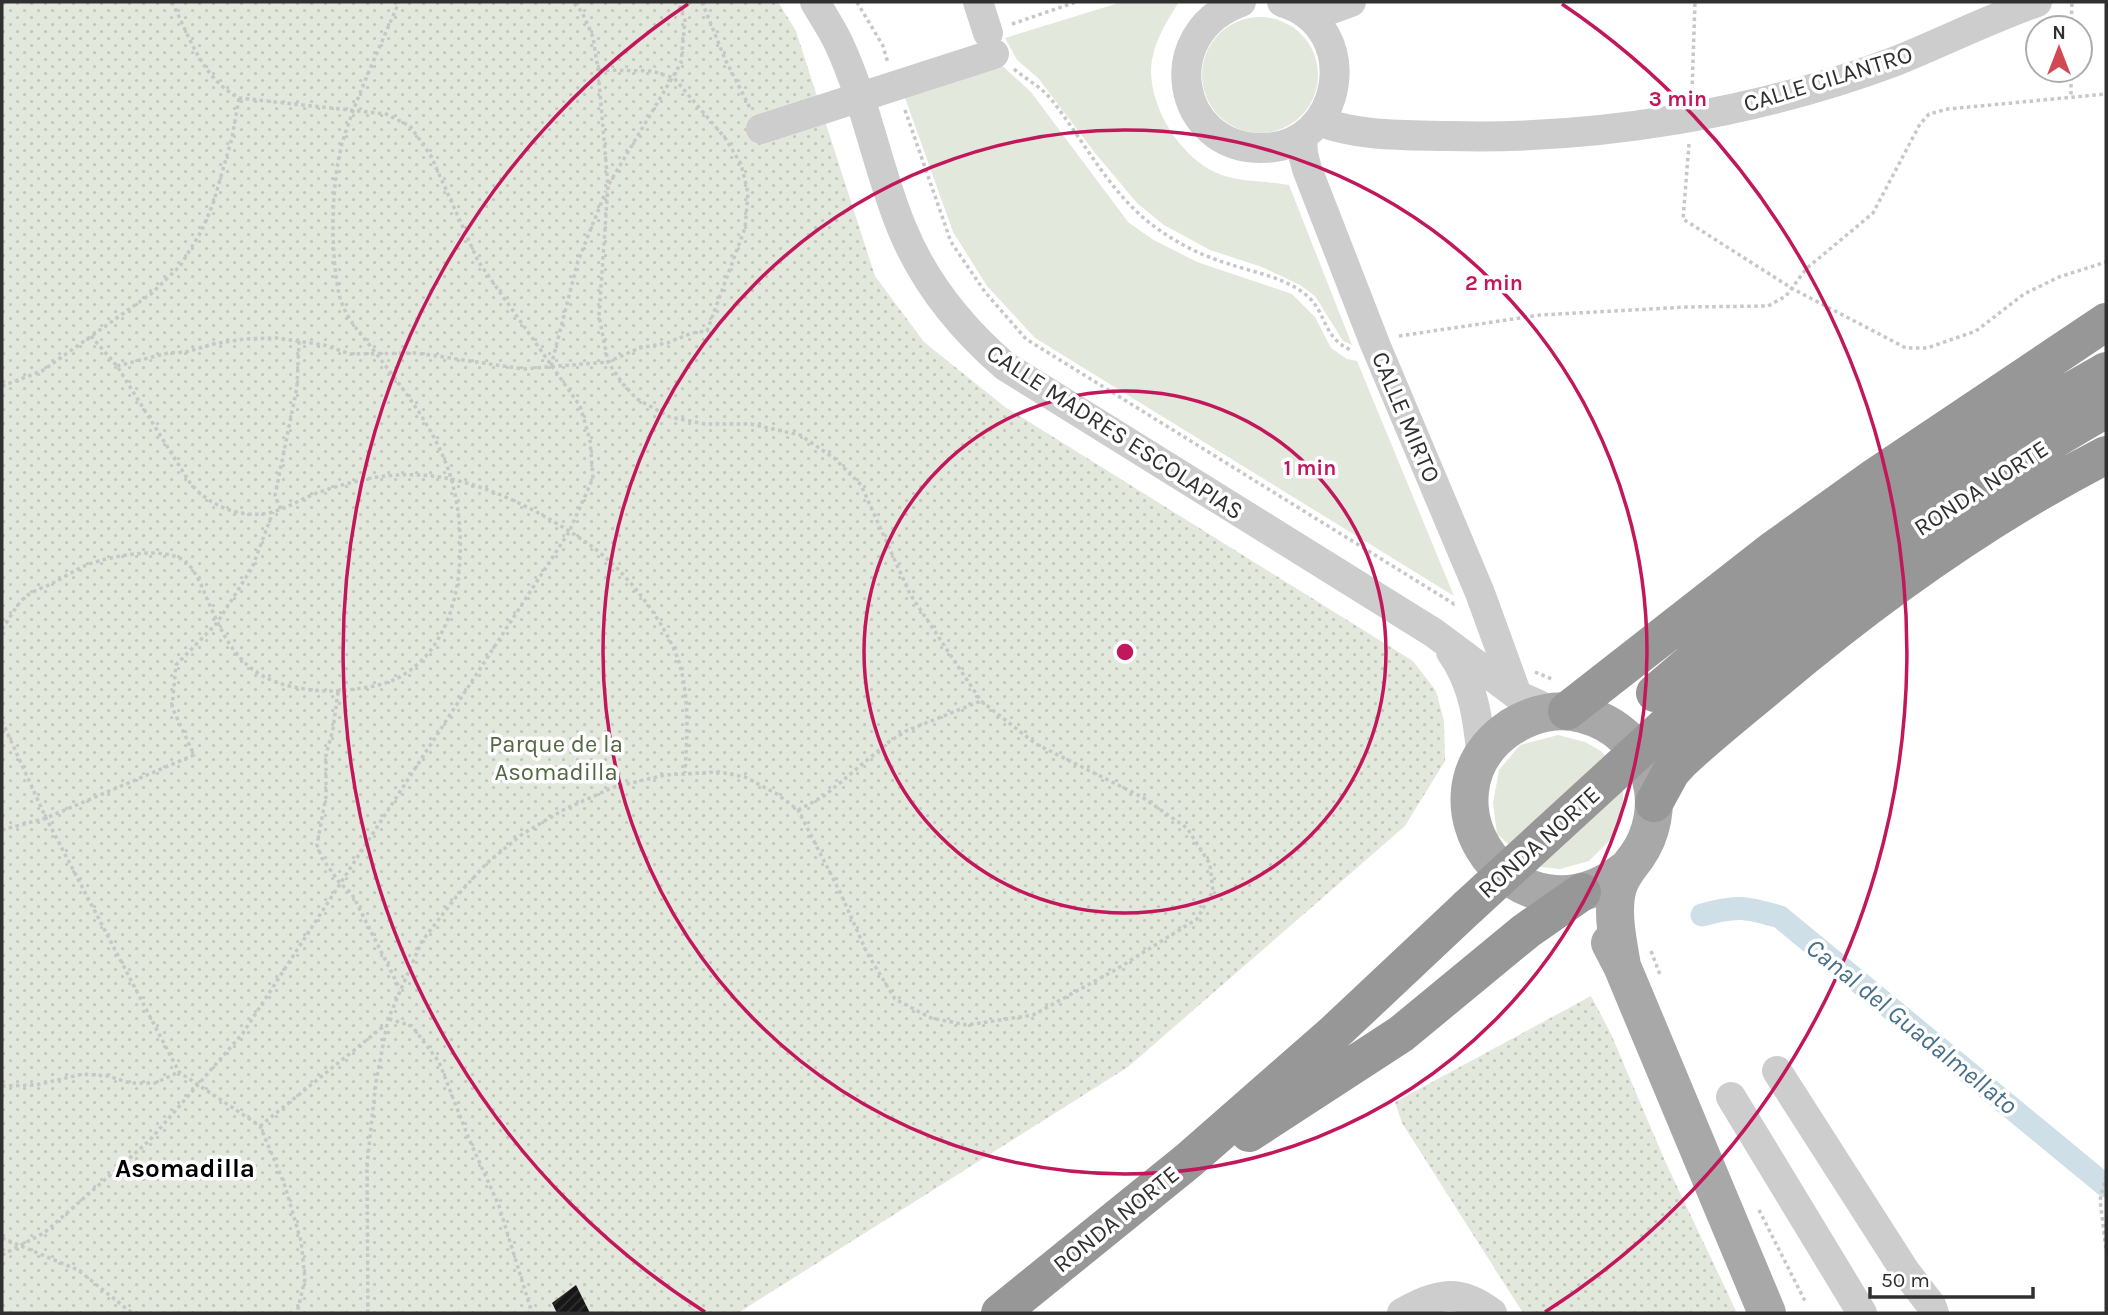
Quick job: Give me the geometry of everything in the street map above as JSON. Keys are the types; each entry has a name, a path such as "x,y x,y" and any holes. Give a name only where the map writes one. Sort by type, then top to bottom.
{"highway":[{"path":"1560,711 1773,550 1875,477 2106,322"},
{"name":"RONDA NORTE","path":"1000,1313 1189,1160 1334,1032 1468,907 1789,581 1876,517 1988,442 2106,371"},
{"name":"RONDA NORTE","path":"1664,706 1777,634 1946,509 2106,409"},
{"path":"1654,803 1676,766 1824,640 1924,564 2017,504 2106,455"},
{"path":"1189,1160 1239,1139 1401,1034 1565,896"}],"main road":[{"path":"1565,896 1612,880 1625,870 1646,840 1654,803 1648,772 1633,744 1618,730 1600,719 1560,711 1536,715 1512,727 1492,744 1482,759 1472,784 1470,805 1473,826 1493,863 1508,877 1527,887 1565,896 1594,921 1613,947 1767,1313"},
{"path":"1622,966 1615,902 1625,870"},
{"path":"1734,1231 1788,1313"}],"street":[{"name":"CALLE MADRES ESCOLAPIAS","path":"815,2 839,44 901,226 938,294 975,341 1005,366 1434,633 1517,695 1560,711"},
{"path":"761,129 991,43 978,2"},
{"path":"1228,4 1206,22 1193,40 1186,61 1186,82 1191,103 1203,122 1219,136 1239,146 1261,148 1282,146 1310,129 1331,101 1336,79 1334,56 1325,34 1310,17 1282,2"},
{"path":"1310,17 1352,2"},
{"name":"CALLE CILANTRO","path":"1310,129 1335,128 1482,137 1560,133 1691,116 1783,95 1894,61 2037,2"},
{"name":"CALLE MIRTO","path":"1310,129 1303,154 1307,169 1375,344 1480,593 1517,695"},
{"name":"CALLE MADRES ESCOLAPIAS","path":"1434,633 1465,672 1475,706 1482,759"},
{"path":"1777,1071 1934,1313"},
{"path":"1731,1097 1862,1313"},
{"path":"1402,1313 1424,1301 1444,1295 1466,1296 1492,1313"}],"path":[{"path":"2,1255 44,1233 149,1142 243,1032 569,532 593,478 590,440 580,406 478,261 431,156 410,126 386,114 239,98 221,88 204,67 172,2"},
{"path":"2,629 24,598 89,564 126,555 160,553 186,562 201,583 229,645 242,662 259,674 298,688 338,692 374,686 403,676 429,654 444,631 455,594 461,555 459,519 451,479 441,451 425,420 377,354 352,325 340,296 333,244 333,207 342,144 399,2"},
{"path":"368,1313 366,1165 376,1082 388,1019 422,941 456,897 486,864 521,835 564,810 614,787 665,775 719,772 745,777 798,810 841,892 867,953 895,999 931,1018 967,1025 1033,1015 1115,970 1197,919 1213,891 1210,864 1187,828 1142,797 1036,744 981,701 910,594 860,485 834,458 800,435 751,424 705,424 670,417 637,399 623,384 608,362 599,316 608,187 598,70 593,37 582,12 573,2"},
{"path":"551,366 578,261 608,187 626,152 681,63 684,20 678,2"},
{"path":"702,2 725,59 761,129"},
{"path":"991,43 1076,2"},
{"path":"1695,2 1684,219 1793,289 1906,348 1927,348 1976,331 2024,294 2047,282 2106,262"},
{"path":"991,43 1004,49 1010,65 1023,77 1038,85 1130,207 1185,247 1287,283 1306,295 1317,308 1328,332 1339,345 1353,351"},
{"path":"117,366 212,344 276,338 324,345 350,354 417,353 523,369 608,362 639,348 707,331 745,228 748,193 741,164 725,138 674,78 652,71 598,70"},
{"path":"2071,84 2071,96"},
{"path":"1393,337 1539,315 1687,307 1768,306 1786,296 1806,269 1873,212 1920,124 1929,114 1948,109 2106,94"},
{"path":"2,386 42,371 152,293 180,266 201,232 223,175 239,98"},
{"path":"91,336 117,366 190,483 202,497 214,504 247,514 273,512 318,492 374,476 419,475 451,479 510,498 591,545 621,573 648,605 678,659 687,701 685,773"},
{"path":"281,509 275,496 297,387 299,341"},
{"path":"2,830 46,818 194,755 172,707 176,665 217,622 252,568 273,512"},
{"path":"338,692 326,755 326,796 317,845 322,859 352,894 400,990"},
{"path":"798,810 824,796 890,741 981,701"},
{"path":"2,721 46,818 179,1072 260,1126 284,1184 301,1241 305,1279 297,1313"},
{"path":"388,1019 412,1026 439,1062 499,1206 532,1313"},
{"path":"260,1126 386,1025"},
{"path":"2,1086 36,1085 83,1074 108,1076 130,1083 155,1083 179,1072"},
{"path":"2106,1176 2100,1200 2106,1250"},
{"path":"2,1238 78,1270 132,1313"}],"green space":[{"name":"Parque de la Asomadilla","path":"2,2 778,2 796,31 875,276 924,342 1005,407 1413,661 1436,691 1444,721 1445,761 1405,826 1128,1067 738,1313 2,1313"},
{"path":"1122,2 1179,2 1158,41 1151,72 1153,91 1168,127 1180,144 1209,169 1233,178 1289,185 1352,345 1343,341 1315,296 1300,285 1262,267 1210,250 1164,225 1137,203 1038,78 1017,60 1005,38"},
{"path":"1260,17 1282,21 1301,34 1314,53 1318,75 1314,97 1301,116 1282,129 1260,133 1238,129 1219,116 1206,97 1202,75 1206,53 1219,34 1238,21"},
{"path":"997,61 1031,92 1128,222 1152,239 1197,262 1292,294 1315,317 1331,348 1347,359 1357,361 1454,596 1035,338 987,286 953,232 904,95"},
{"path":"1558,735 1585,742 1601,751 1613,763 1623,790 1623,818 1609,841 1589,861 1560,869 1533,866 1497,834 1493,803 1499,770 1520,745"},
{"path":"1591,996 1611,1034 1665,1161 1737,1313 1523,1313 1402,1123 1395,1102"}],"building":[{"path":"576,1285 590,1313 557,1313 552,1303"}],"waterway":[{"name":"Canal del Guadalmellato","path":"1702,915 1741,908 1780,917 2106,1186"}],"district":[{"name":"Asomadilla","path":"185,1168"}]}
